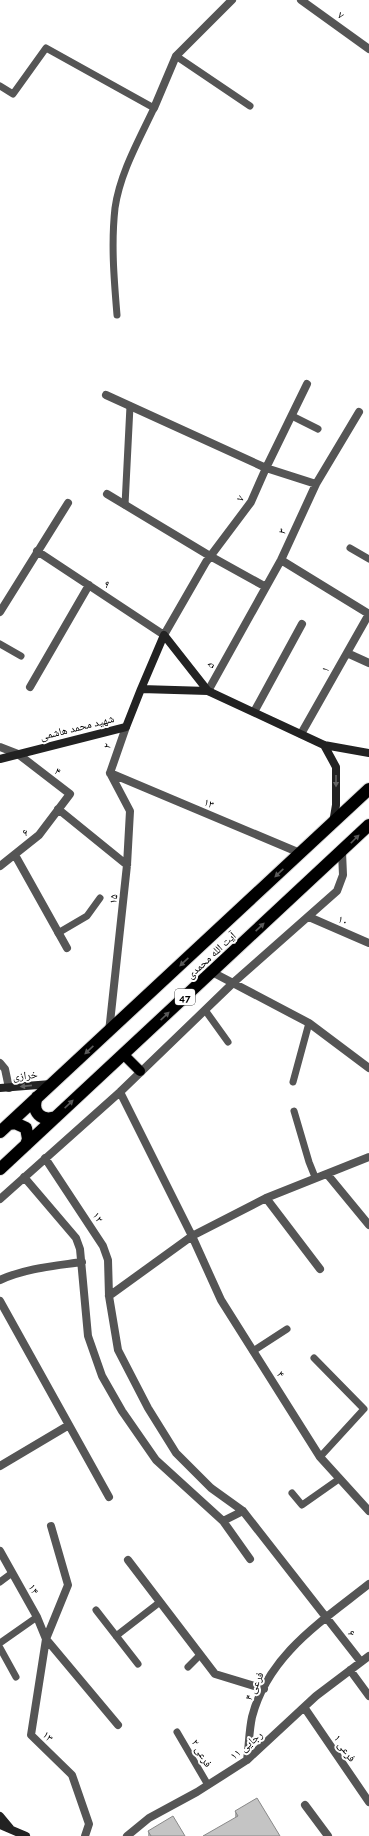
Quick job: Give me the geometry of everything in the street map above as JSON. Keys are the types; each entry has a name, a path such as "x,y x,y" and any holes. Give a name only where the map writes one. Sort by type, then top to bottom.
{"highway":[{"name":"آیت الله محمدی","path":"0,1132 369,789"},
{"name":"آیت الله محمدی","path":"0,1169 342,852 369,825"},
{"path":"37,1097 34,1103 35,1110 38,1115 50,1119 56,1117"},
{"path":"10,1124 15,1122 26,1128 28,1139 26,1144"}],"main road":[{"path":"123,1054 140,1072"}],"street":[{"path":"154,108 176,56 232,0"},
{"name":"۷","path":"301,0 369,49"},
{"name":"۷","path":"141,689 164,635 210,556 251,502 266,468 308,384"},
{"path":"106,395 266,468 316,484"},
{"name":"۳","path":"266,587 281,560 316,484 359,412"},
{"path":"107,494 210,556 266,587"},
{"path":"1,609 68,503"},
{"name":"۹","path":"37,551 164,635"},
{"name":"۱","path":"281,560 369,614 301,734"},
{"path":"30,686 89,585"},
{"name":"۵","path":"164,635 208,691 266,587"},
{"path":"254,712 302,624"},
{"path":"347,653 369,663"},
{"path":"141,689 208,691 324,745 369,754"},
{"name":"شهید محمد هاشمی","path":"0,759 126,727 141,689"},
{"name":"۲","path":"110,773 126,727"},
{"path":"324,745 336,767 336,804 333,822"},
{"path":"0,747 18,754"},
{"name":"۴","path":"18,754 70,794 58,809"},
{"name":"۱۳","path":"110,773 300,853"},
{"name":"۱۵","path":"109,1032 128,865 130,811 110,773"},
{"path":"58,809 128,865"},
{"name":"۶","path":"0,866 39,835 58,809"},
{"path":"0,1199 120,1092 234,982 337,891 343,875 342,852"},
{"path":"15,855 67,948"},
{"name":"۱۰","path":"309,917 369,943"},
{"path":"212,972 234,982 309,1023 369,1068"},
{"path":"0,1062 5,1069 4,1088"},
{"name":"خرازی","path":"4,1088 52,1084"},
{"name":"۴","path":"120,1092 192,1236 221,1300 320,1457 369,1511"},
{"path":"110,1296 192,1236 266,1198 315,1177 327,1174 369,1157"},
{"name":"۱۲","path":"45,1158 104,1246 108,1260 110,1296 118,1350 148,1408 176,1453 211,1488 243,1511"},
{"path":"327,1174 369,1226"},
{"path":"24,1177 76,1238 80,1249 82,1262 88,1336 102,1376 118,1406 156,1460 223,1521 250,1559"},
{"path":"266,1198 320,1269"},
{"path":"0,1280 12,1274 33,1269 82,1262"},
{"path":"0,1300 109,1497"},
{"path":"0,1466 69,1424"},
{"path":"223,1521 243,1511"},
{"name":"۶","path":"243,1511 361,1662"},
{"path":"51,1526 68,1585 46,1639 118,1725"},
{"name":"۱۴","path":"0,1551 37,1617 46,1639"},
{"path":"128,1560 215,1674 264,1689"},
{"name":"فرعی ۴","path":"248,1760 252,1718 267,1680 289,1650 369,1584"},
{"name":"۱۳","path":"46,1639 31,1735 72,1775 89,1824 85,1836"},
{"name":"رجایی ۱۱","path":"127,1836 149,1818 211,1784 248,1760 304,1707 369,1656"},
{"path":"350,1670 369,1696"},
{"name":"فرعی ۱","path":"304,1707 369,1802"},
{"path":"211,1784 218,1791"},
{"path":"305,1805 328,1836"},
{"path":"0,1816 12,1830"},
{"path":"0,1825 26,1836"}],"lane":[{"path":"0,86 13,94 46,48 154,108 127,165 116,206 112,247 117,315"},
{"path":"176,56 250,106"},
{"path":"125,505 130,406"},
{"path":"292,416 318,429"},
{"path":"350,548 369,559"},
{"path":"0,644 21,656"},
{"path":"58,932 87,916 100,898"},
{"path":"205,1010 228,1042"},
{"path":"293,1082 309,1023"},
{"path":"294,1111 315,1177"},
{"path":"253,1351 287,1329"},
{"path":"314,1358 364,1409 320,1457"},
{"path":"292,1493 302,1505 339,1479"},
{"path":"0,1582 12,1573"},
{"path":"116,1636 160,1602"},
{"path":"96,1610 138,1664"},
{"path":"0,1643 37,1617"},
{"path":"0,1648 16,1677"},
{"path":"188,1666 200,1655"},
{"name":"فرعی ۲","path":"177,1732 211,1784"}],"building":[{"path":"257,1798 280,1836 203,1836 238,1816 235,1811"},
{"path":"173,1816 185,1836 151,1836 148,1831"}]}
